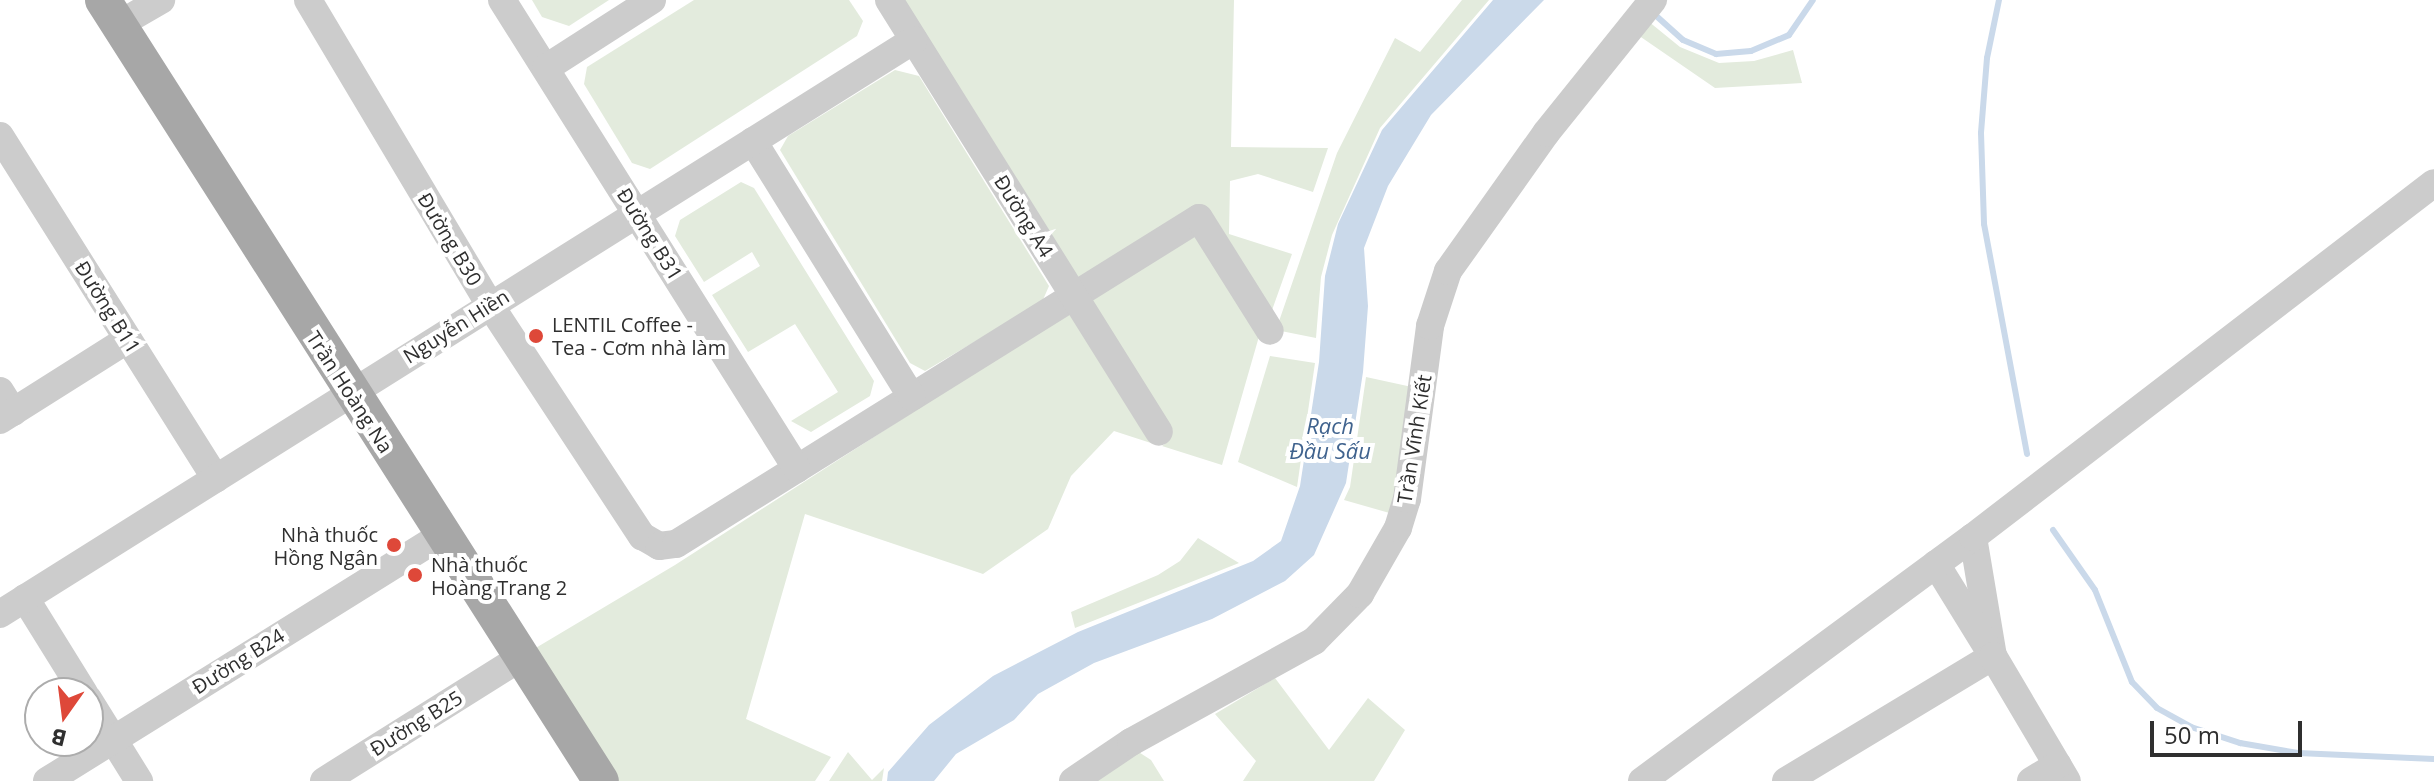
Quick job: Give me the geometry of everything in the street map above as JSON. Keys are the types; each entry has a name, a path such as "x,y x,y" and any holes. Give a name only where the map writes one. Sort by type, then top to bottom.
{"main road":[{"name":"Trần Hoàng Na","path":"85,0 342,398 601,781"},
{"name":"Trần Hoàng Na","path":"110,12 429,543 509,665 576,781"}],"street":[{"path":"110,12 161,0"},
{"name":"Đường B30","path":"308,0 490,305 642,536 659,546 676,544 797,469"},
{"name":"Đường B31","path":"502,0 797,469"},
{"path":"546,68 652,0"},
{"name":"Đường A4","path":"889,0 1159,432"},
{"name":"Trần Vĩnh Kiết","path":"1073,781 1131,742 1314,641 1360,594 1398,528 1407,499 1430,326 1448,271 1645,9"},
{"name":"Nguyễn Hiền","path":"0,614 914,40"},
{"name":"Đường B11","path":"0,136 216,479"},
{"path":"753,141 912,397"},
{"path":"1642,781 1973,537 2434,183"},
{"path":"797,469 1199,218 1270,331"},
{"path":"4,408 128,339"},
{"path":"1973,537 1993,656"},
{"name":"Đường B24","path":"47,781 429,543"},
{"path":"1936,564 2062,773 2031,781"},
{"path":"25,598 74,677"},
{"path":"1786,781 1993,656"},
{"name":"Đường B25","path":"324,781 509,665"},
{"path":"104,725 139,781"}],"shaded area":[{"path":"532,0 609,0 569,26 542,17"},
{"path":"694,0 849,0 863,21 857,36 650,169 632,163 584,84 587,67"},
{"path":"902,0 1234,0 1231,147 1328,148 1313,192 1258,174 1230,181 1229,234 1292,254 1271,313 1202,206 1078,282"},
{"path":"1462,0 1489,0 1380,128 1332,235 1321,277 1316,338 1276,330 1337,153 1395,38 1420,52"},
{"path":"1648,21 1680,47 1719,63 1754,61 1793,50 1802,83 1715,88 1635,33"},
{"path":"895,70 919,76 1049,286 1042,302 925,371 910,363 780,150 788,136"},
{"path":"741,182 754,188 874,381 870,396 811,432 791,421 838,392 795,324 748,352 712,295 760,266 752,252 704,282 675,236 680,220"},
{"path":"1196,229 1260,333 1222,465 1162,446 1169,441 1087,300"},
{"path":"1071,310 1154,444 1114,431 1071,476 1048,529 983,574 805,514 746,719 831,757 815,781 610,781 534,649 675,565"},
{"path":"1270,356 1315,363 1297,487 1238,462"},
{"path":"1366,377 1412,387 1393,514 1344,500 1350,487"},
{"path":"1198,538 1239,563 1075,628 1071,612 1158,575 1180,561"},
{"path":"1275,678 1329,750 1368,698 1405,730 1374,781 1243,781 1256,761 1215,714"},
{"path":"1134,749 1151,760 1164,781 1092,781"},
{"path":"848,752 872,780 884,768 882,781 829,781"}],"water":[{"name":"Rạch Đầu Sấu","path":"1493,0 1544,0 1431,115 1388,186 1364,248 1368,306 1363,372 1346,483 1314,555 1285,581 1212,619 1094,663 1038,694 1014,720 956,754 934,781 887,781 888,772 929,725 993,676 1078,632 1253,561 1281,541 1300,486 1319,362 1325,276 1338,224 1382,130"}],"waterway":[{"path":"1653,13 1683,40 1716,54 1751,51 1789,35 1813,0"},
{"path":"1999,0 1987,58 1981,133 1984,224 2027,454"},
{"path":"2053,530 2095,590 2132,682 2157,708 2191,727 2240,743 2298,753 2434,759"}],"place":[{"name":"LENTIL Coffee - Tea - Cơm nhà làm","path":"536,336"},
{"name":"Nhà thuốc Hồng Ngân","path":"394,545"},
{"name":"Nhà thuốc Hoàng Trang 2","path":"415,575"}]}
